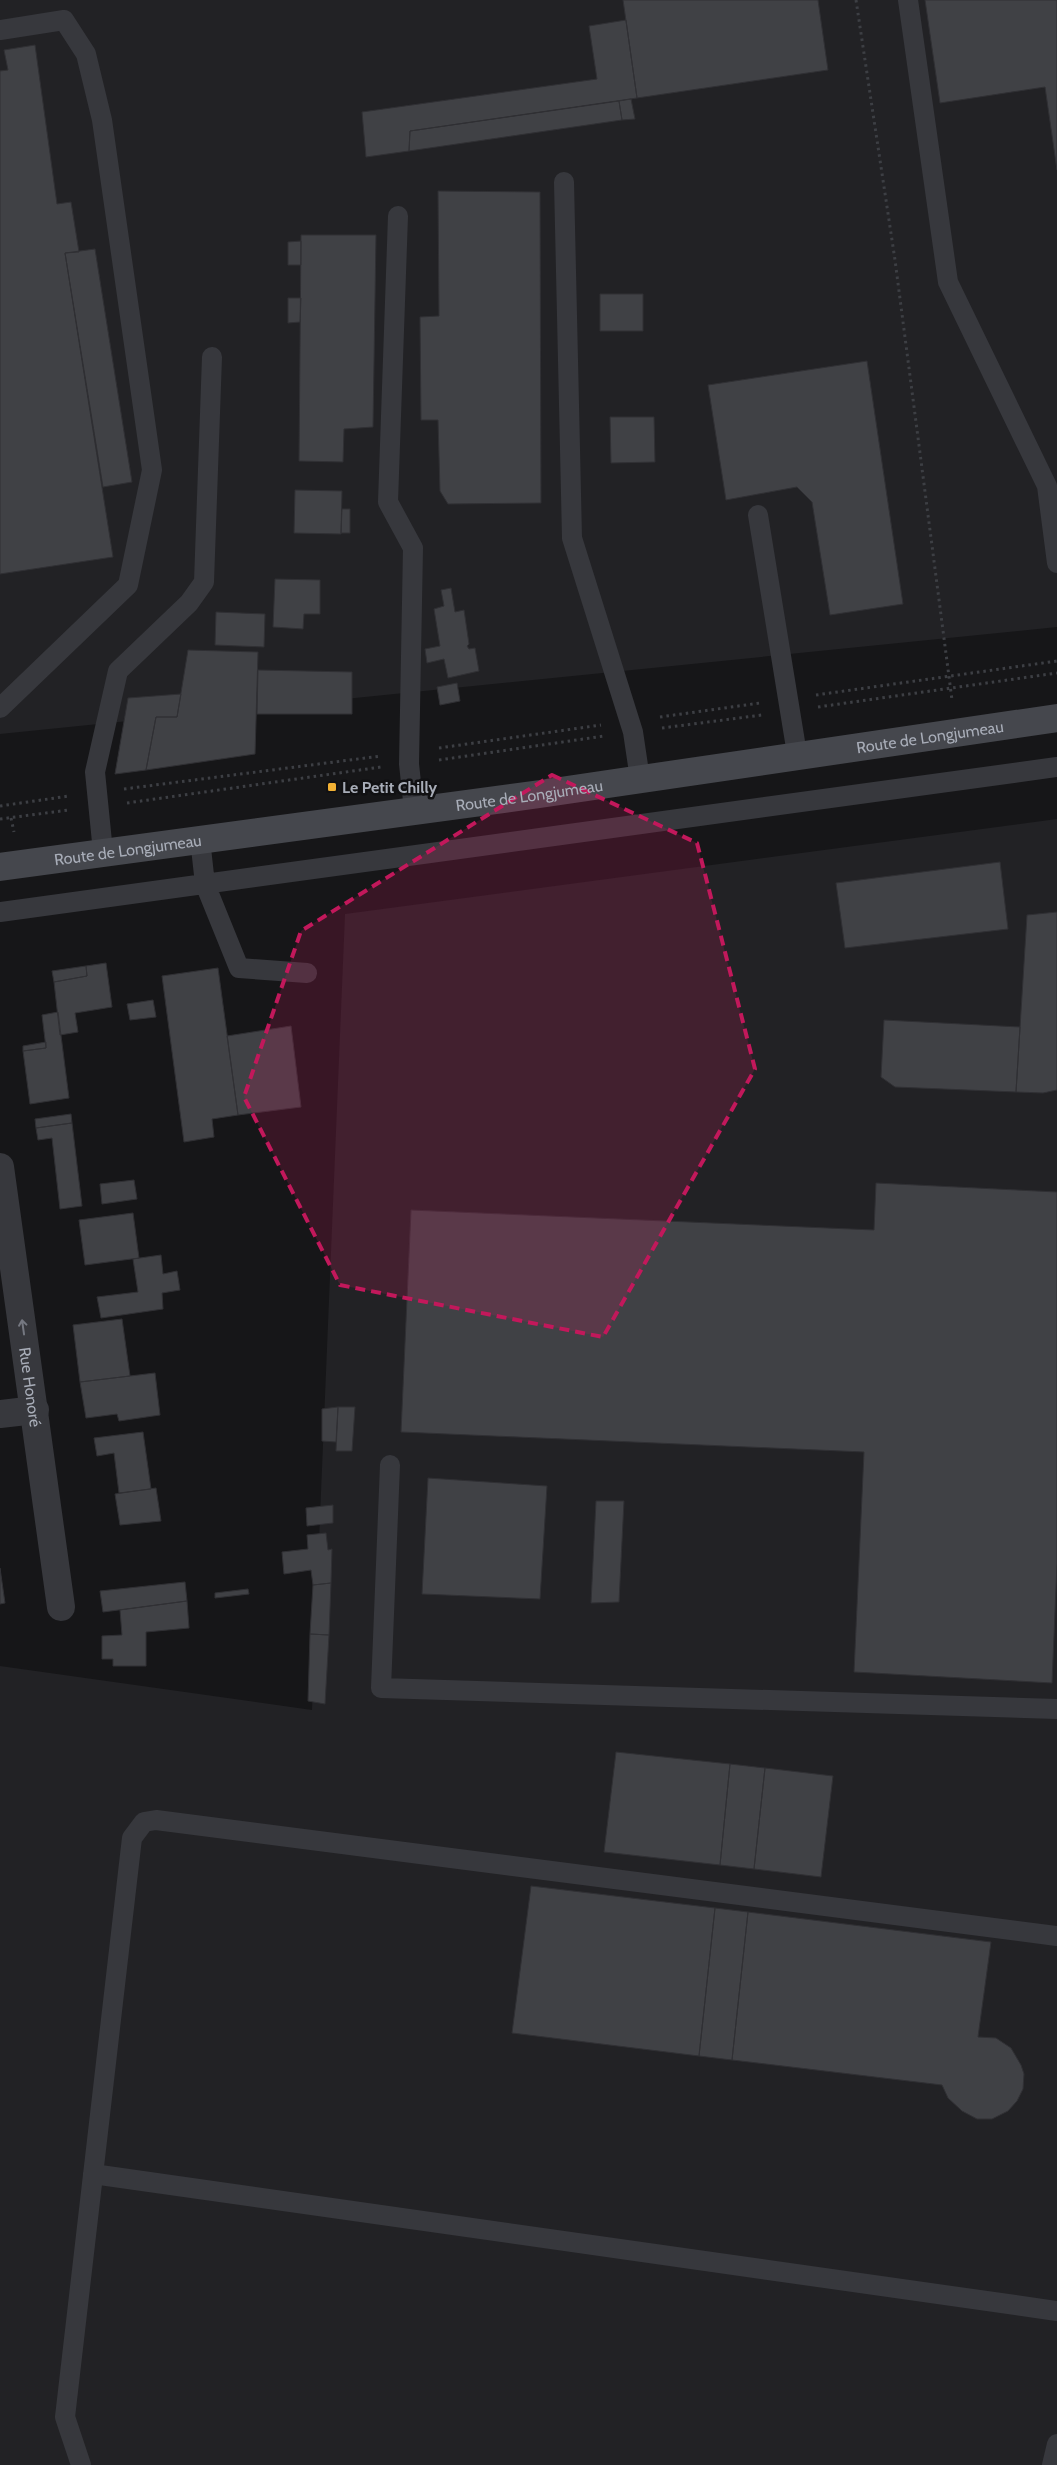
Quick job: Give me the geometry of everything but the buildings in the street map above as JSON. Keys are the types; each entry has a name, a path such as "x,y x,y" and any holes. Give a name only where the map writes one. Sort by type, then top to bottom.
{"street":[{"name":"Route de Longjumeau","path":"0,867 640,779 797,754 1057,718"},
{"name":"Rue Honoré","path":"0,1167 62,1607"},
{"path":"0,1414 35,1410"}],"lane":[{"path":"908,0 948,282 1047,486 1057,563"},
{"path":"0,30 64,20 86,54 102,120 152,470 128,585 0,708"},
{"path":"564,182 572,538 632,726 640,779"},
{"path":"398,216 388,502 414,548 409,758 414,810"},
{"path":"102,852 95,772 118,671 189,603 204,582 212,357"},
{"path":"758,515 797,754"},
{"path":"0,912 1057,767"},
{"path":"200,839 205,884 240,968 308,972"},
{"path":"390,1465 381,1688 1057,1709"},
{"path":"82,2465 65,2417 132,1838 144,1822 156,1820 1057,1936"},
{"path":"93,2174 1057,2312"},
{"path":"1052,2465 1057,2444"}],"path":[{"path":"856,0 895,260 956,732"},
{"path":"0,819 98,799 789,705 949,676 1057,661"},
{"path":"0,806 98,799 789,705 950,688 1057,673"}],"highlighted area":[{"path":"552,775 697,843 755,1069 603,1337 340,1285 244,1097 301,931"}],"shaded area":[{"path":"0,0 1057,0 1057,627 0,734"},
{"path":"1057,819 1057,2465 0,2465 0,1666 312,1710 345,914"}],"place":[{"name":"Le Petit Chilly","path":"332,787"}]}
